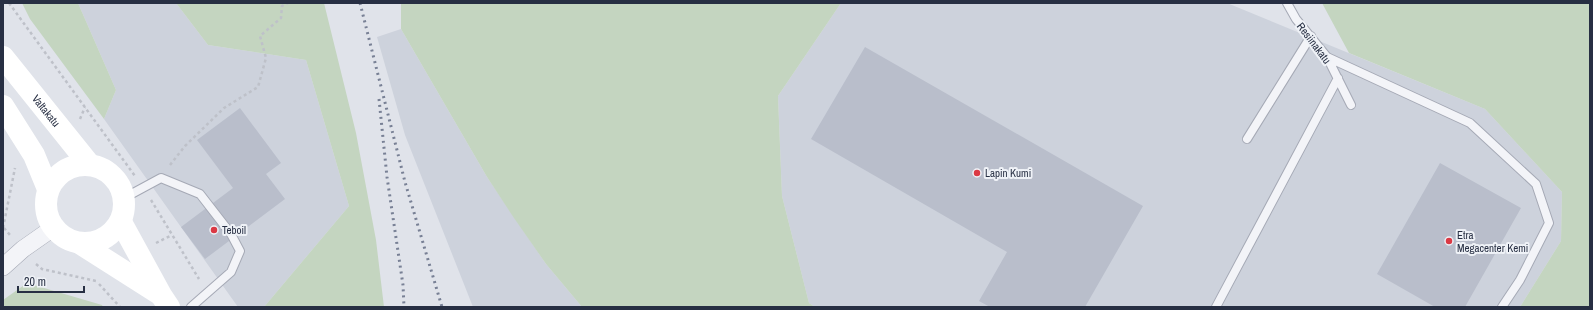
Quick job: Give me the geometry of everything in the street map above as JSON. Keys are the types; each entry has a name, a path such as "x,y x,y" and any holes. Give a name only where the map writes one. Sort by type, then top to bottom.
{"main road":[{"name":"Valtakatu","path":"3,57 89,164"},
{"path":"3,106 34,155 48,189"},
{"path":"81,244 104,239 120,222 124,198 120,186 113,175 102,168 89,164 72,166 58,175 48,189 45,208 53,228 65,238 81,244 165,301"},
{"path":"120,222 165,301"}],"street":[{"path":"3,267 23,249 53,228"}],"lane":[{"name":"Resiinakatu","path":"1287,3 1296,19 1328,57 1350,104"},
{"path":"1246,139 1311,36"},
{"path":"1328,57 1470,123 1536,184 1549,223 1520,280 1502,307"},
{"path":"1216,307 1338,78"},
{"path":"124,198 161,178 200,194 231,234 240,251 231,272 191,307"}],"path":[{"path":"9,3 133,172 207,292"},
{"path":"161,178 184,146 224,108 258,87 266,58 260,36 280,18 282,6 288,3"},
{"path":"3,229 16,166"},
{"path":"42,269 97,281 120,307"}],"shaded area":[{"path":"78,3 176,3 208,45 306,60 349,206 264,307 238,307 104,119 116,90"},
{"path":"841,3 1227,3 1485,109 1562,192 1561,241 1520,307 815,307 809,303 782,196 778,96"},
{"path":"401,29 487,177 546,264 582,307 473,307 405,135 377,37"}],"green space":[{"path":"22,3 78,3 116,90 104,119 30,19"},
{"path":"176,3 324,3 356,133 376,240 384,307 264,307 349,206 306,60 208,45"},
{"path":"401,3 841,3 778,96 782,196 809,303 815,307 582,307 546,264 487,177 401,29"},
{"path":"1322,3 1590,3 1590,307 1520,307 1561,241 1562,192 1485,109 1349,53"},
{"path":"27,283 102,305 103,307 3,307 3,300"}],"building":[{"name":"Lapin Kumi","path":"865,47 1143,206 1085,307 990,307 979,301 1007,252 811,139"},
{"path":"240,108 281,163 266,174 285,199 205,259 181,227 233,188 197,140"},
{"name":"Etra Megacenter Kemi","path":"1440,163 1521,208 1465,307 1435,307 1377,274"}],"railway":[{"path":"360,3 405,182 442,307"},
{"path":"379,99 387,177 403,285 404,307"}],"place":[{"name":"Lapin Kumi","path":"977,173"},
{"name":"Teboil","path":"214,230"},
{"name":"Etra Megacenter Kemi","path":"1449,241"}]}
